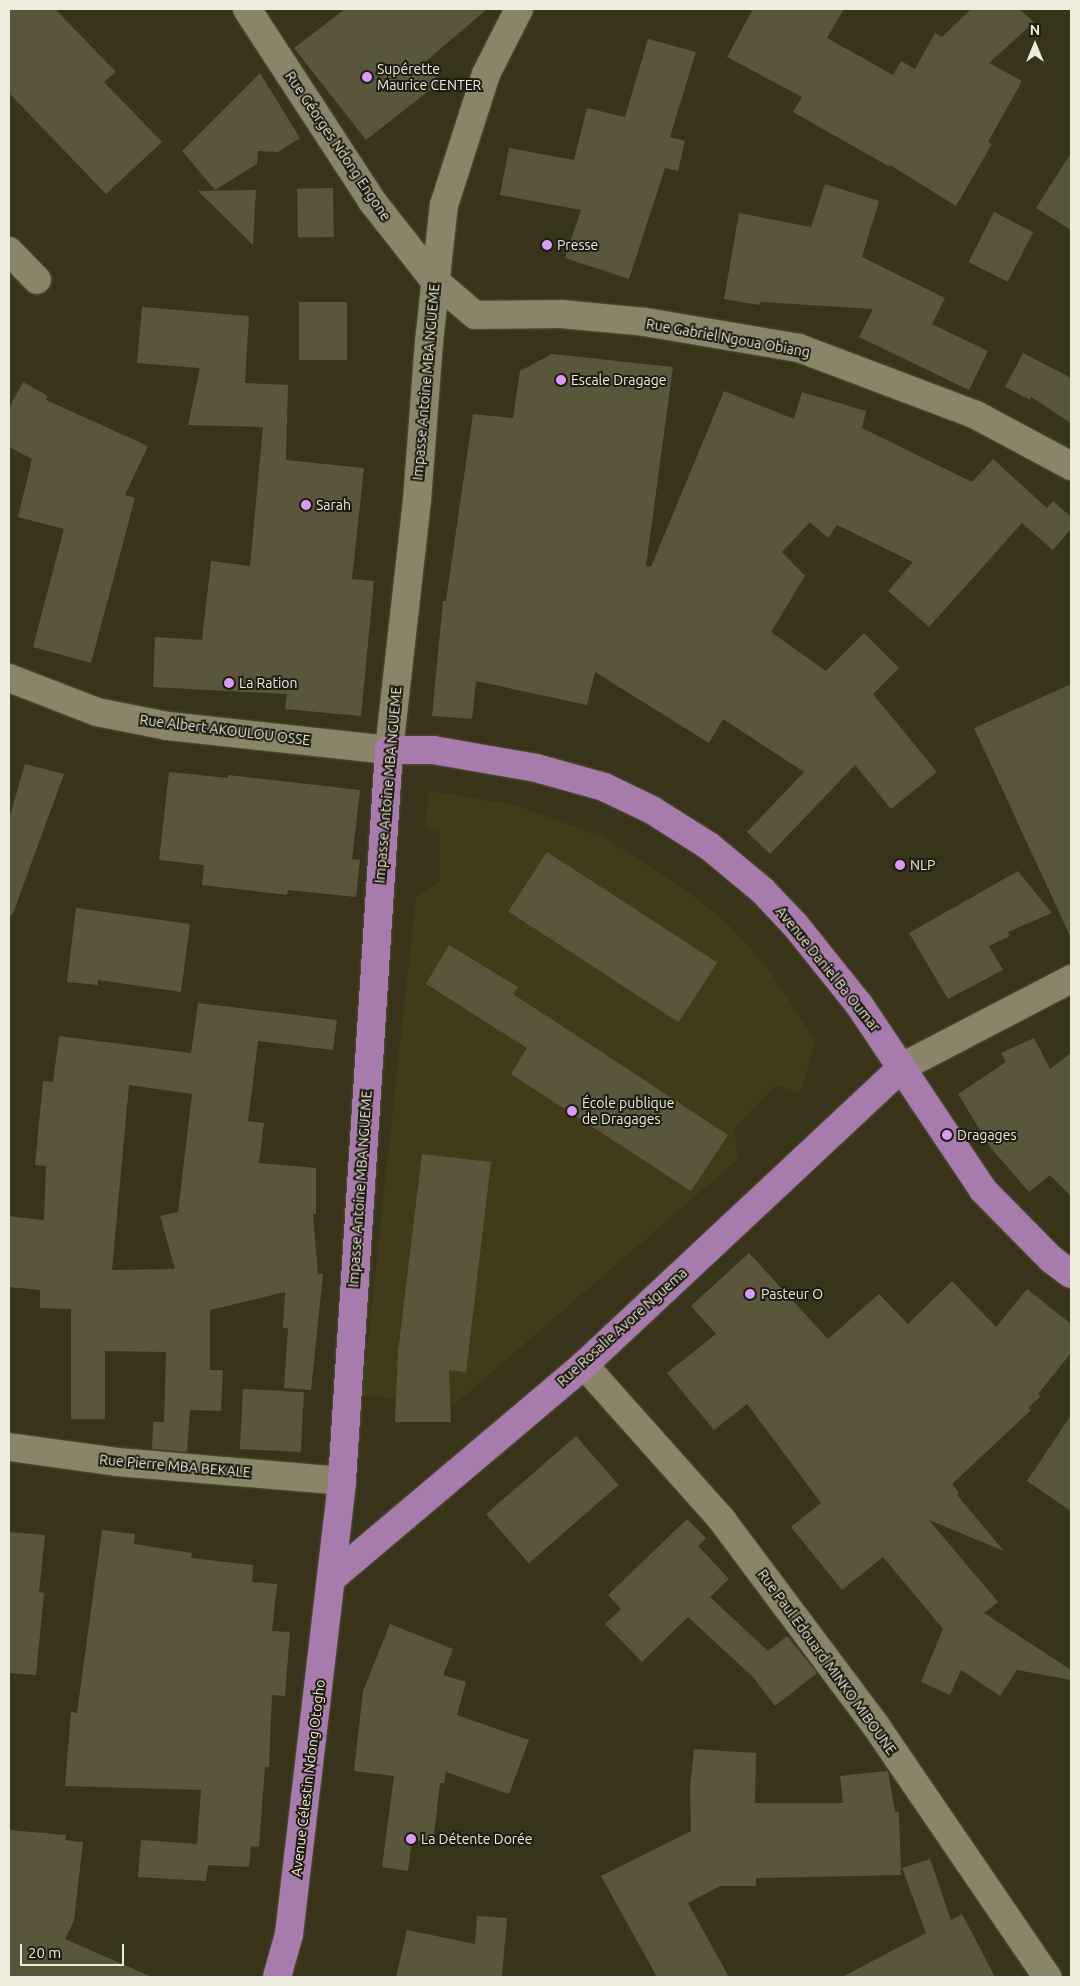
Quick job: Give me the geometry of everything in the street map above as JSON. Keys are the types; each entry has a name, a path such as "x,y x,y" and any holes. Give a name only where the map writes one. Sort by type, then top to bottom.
{"main road":[{"name":"Avenue Daniel Ba Oumar","path":"389,750 433,750 536,768 604,787 652,810 709,846 763,891 796,926 860,1006 983,1190 1050,1259 1071,1274"},
{"name":"Impasse Antoine MBA NGUEME","path":"332,1578 342,1481 389,750"},
{"name":"Rue Rosalie Avore Nguema","path":"332,1578 584,1365 902,1067"},
{"name":"Avenue Célestin Ndong Otogho","path":"276,1977 289,1934 332,1578"}],"street":[{"name":"Rue Géorges Ndong Engone","path":"246,9 372,201 434,280"},
{"name":"Impasse Antoine MBA NGUEME","path":"389,750 417,501 434,280 444,205 470,117 486,74 519,9"},
{"path":"9,251 37,280"},
{"name":"Rue Gabriel Ngoua Obiang","path":"434,280 475,315 561,314 645,322 799,348 976,415 1071,466"},
{"name":"Rue Albert AKOULOU OSSE","path":"9,678 97,712 159,724 389,750"},
{"path":"902,1067 1071,979"},
{"name":"Rue Paul Edouard MINKO MIBOUNE","path":"584,1365 626,1408 728,1527 876,1726 1047,1977"},
{"name":"Rue Pierre MBA BEKALE","path":"9,1447 117,1462 342,1481"}],"shaded area":[{"name":"École publique de Dragages","path":"429,791 515,805 605,838 680,886 727,923 767,967 816,1041 800,1093 776,1085 734,1129 738,1159 455,1404 362,1395 416,897 440,882 440,832 425,828"}],"building":[{"path":"9,9 55,9 116,72 104,82 162,142 106,194 9,93"},
{"path":"345,9 487,9 424,63 440,82 366,140 294,48"},
{"path":"753,9 844,9 827,38 893,75 901,61 915,69 935,33 942,37 971,9 1019,9 1034,22 989,63 1022,81 988,142 992,144 956,206 890,165 890,167 793,112 802,97 727,57"},
{"path":"648,39 696,52 670,137 685,141 678,171 665,168 629,279 565,258 581,210 500,195 509,148 574,160 587,108 625,117"},
{"path":"260,73 300,138 278,152 258,151 257,164 215,190 182,151"},
{"path":"1071,153 1071,230 1036,208"},
{"path":"825,184 879,201 862,257 945,298 932,324 988,351 969,390 859,337 873,309 760,302 759,305 724,299 739,213 811,227"},
{"path":"333,188 334,237 298,238 297,189"},
{"path":"256,190 253,245 198,191"},
{"path":"994,212 1033,232 1008,282 969,262"},
{"path":"299,302 347,302 347,360 299,360"},
{"path":"142,307 249,316 245,383 288,385 286,460 364,468 352,579 374,581 361,716 285,709 287,694 153,687 155,637 202,640 211,561 250,566 263,427 188,425 200,368 137,363"},
{"path":"1023,353 1071,378 1071,423 1031,397 1030,400 1005,387"},
{"path":"552,354 673,367 646,566 651,567 724,391 794,419 802,392 866,411 862,428 972,482 993,459 1047,508 1053,501 1071,517 1071,529 1053,550 1022,523 929,627 888,591 913,562 837,525 828,538 810,522 782,552 805,576 771,632 826,671 864,633 899,668 873,694 937,772 891,809 855,765 770,854 747,832 804,772 723,719 709,743 595,672 587,705 476,681 472,719 432,716 443,601 446,601 473,414 513,418 520,371"},
{"path":"23,382 48,396 46,400 148,446 125,495 135,498 91,663 33,647 64,529 18,517 32,459 9,447 9,408"},
{"path":"1071,684 1071,938 974,728"},
{"path":"25,764 64,774 12,916 9,915 9,819"},
{"path":"169,772 228,778 228,775 360,790 352,859 360,860 356,897 288,890 287,895 202,885 204,865 159,860"},
{"path":"547,852 717,963 679,1022 508,912"},
{"path":"1018,871 1052,913 1008,932 1010,936 989,946 1003,970 948,999 909,933"},
{"path":"76,908 190,924 181,992 98,980 98,985 67,982"},
{"path":"449,945 518,987 513,994 728,1135 691,1191 511,1074 527,1048 426,984"},
{"path":"198,1003 337,1020 333,1050 258,1041 248,1121 264,1123 259,1163 316,1168 316,1214 313,1214 318,1274 323,1274 311,1390 284,1388 288,1328 283,1328 285,1292 210,1310 210,1370 223,1370 221,1411 190,1410 187,1452 152,1449 153,1422 164,1422 166,1352 105,1351 105,1419 71,1419 71,1309 40,1308 40,1290 9,1287 9,1216 44,1220 46,1166 35,1165 43,1081 53,1082 59,1036 191,1053","holes":["129,1085 192,1094 178,1212 160,1216 175,1269 112,1270"]},
{"path":"1034,1038 1050,1069 1071,1053 1071,1196 1050,1175 1029,1192 991,1148 958,1094 1006,1062 1001,1053"},
{"path":"422,1154 491,1162 466,1372 449,1370 451,1422 395,1422 398,1352"},
{"path":"749,1253 828,1339 879,1294 908,1324 952,1281 996,1327 1027,1289 1071,1324 1071,1353 1038,1394 1041,1396 1028,1408 1031,1410 952,1484 959,1493 957,1495 1004,1551 929,1520 998,1602 984,1613 1071,1670 1071,1680 1017,1670 1000,1696 961,1670 950,1695 921,1682 943,1629 883,1557 842,1590 791,1527 821,1503 747,1404 714,1430 667,1373 716,1334 691,1306"},
{"path":"243,1389 304,1392 301,1452 240,1449"},
{"path":"1071,1415 1071,1511 1027,1481"},
{"path":"576,1436 619,1485 529,1563 486,1514"},
{"path":"687,1519 706,1538 698,1546 729,1579 710,1597 768,1651 787,1636 817,1673 775,1706 753,1677 688,1617 642,1662 605,1624 621,1609 608,1595"},
{"path":"102,1530 135,1534 134,1544 192,1553 191,1558 253,1565 252,1582 277,1584 272,1631 290,1632 285,1696 272,1695 269,1767 265,1767 259,1847 251,1846 249,1867 208,1865 206,1881 138,1877 141,1840 197,1844 201,1790 65,1786 71,1712 77,1713"},
{"path":"9,1532 45,1535 39,1592 44,1593 36,1675 9,1673"},
{"path":"390,1624 453,1649 443,1675 466,1682 457,1715 529,1740 509,1794 446,1772 444,1783 440,1783 433,1843 412,1840 408,1871 382,1867 394,1776 354,1771 363,1691"},
{"path":"694,1749 756,1753 755,1803 843,1803 840,1776 888,1771 895,1812 899,1812 901,1875 756,1878 756,1886 720,1886 688,1903 729,1977 657,1977 601,1876 691,1831 690,1788"},
{"path":"9,1830 66,1835 65,1840 83,1842 74,1921 65,1939 152,1977 9,1977"},
{"path":"930,1859 951,1920 962,1914 995,1977 842,1977 926,1933 902,1868"},
{"path":"477,1916 507,1918 502,1976 396,1977 407,1930 475,1944"}],"place":[{"name":"Supérette Maurice CENTER","path":"367,77"},
{"name":"Presse","path":"547,245"},
{"name":"Escale Dragage","path":"561,380"},
{"name":"Sarah","path":"306,505"},
{"name":"La Ration","path":"229,683"},
{"name":"NLP","path":"900,865"},
{"name":"École publique de Dragages","path":"572,1111"},
{"name":"Dragages","path":"947,1135"},
{"name":"Pasteur O","path":"750,1294"},
{"name":"La Détente Dorée","path":"411,1839"}]}
